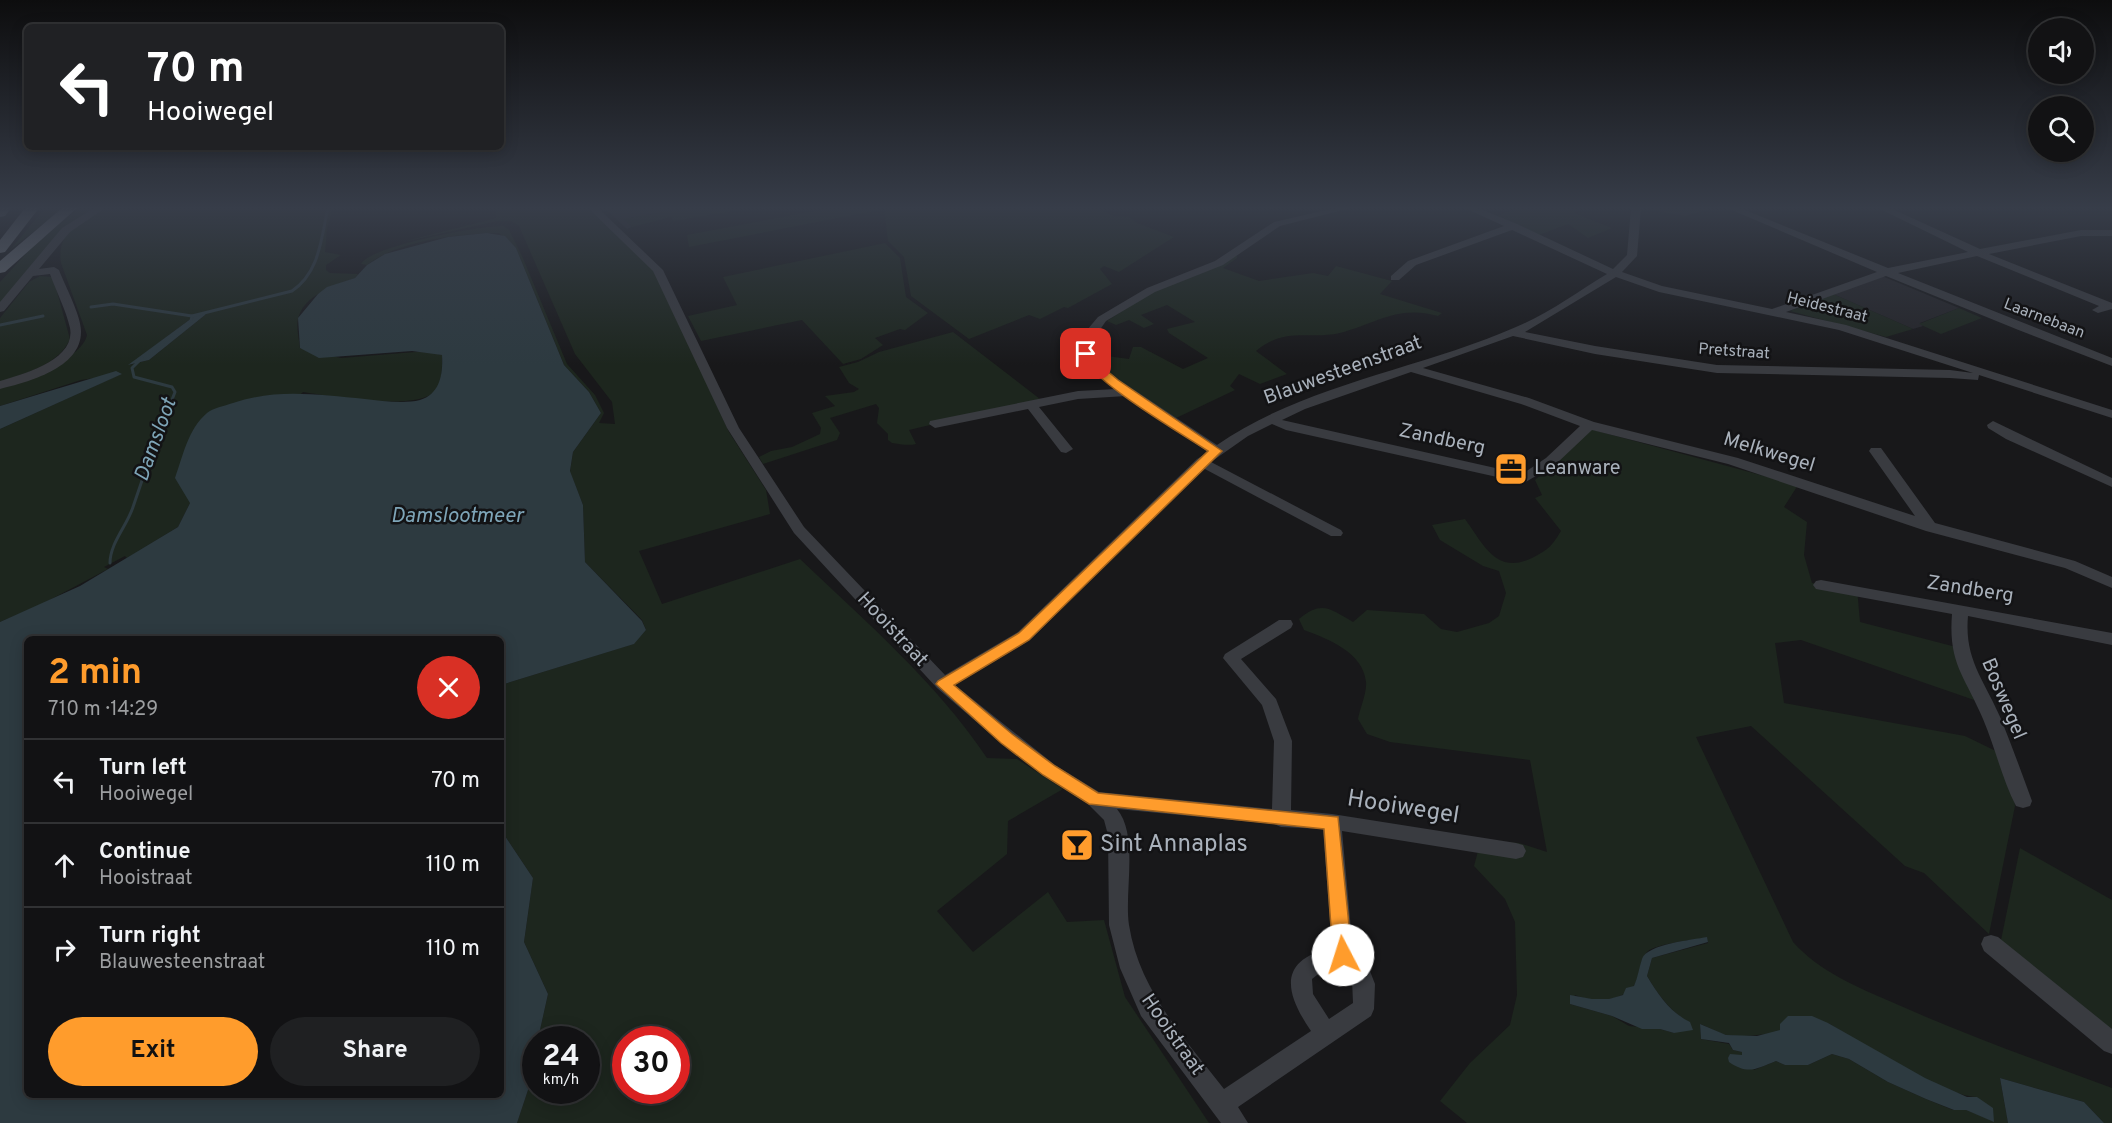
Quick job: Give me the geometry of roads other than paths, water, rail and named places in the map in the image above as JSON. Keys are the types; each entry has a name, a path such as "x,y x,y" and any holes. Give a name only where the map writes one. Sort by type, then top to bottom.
{"street":[{"path":"0,309 41,260"},
{"name":"Hooistraat","path":"648,260 658,270 733,428 799,530 943,684 1007,738 1049,770 1095,799 1112,816 1118,835 1119,925 1131,969 1149,1009 1236,1123"},
{"path":"1216,451 1128,392 1096,368 1086,354 1093,330 1102,319 1151,290 1223,260"},
{"path":"1395,278 1412,263 1419,260"},
{"name":"Heidestraat","path":"1585,260 1614,274 1677,294 1775,312 1866,334 1960,371"},
{"name":"Blauwesteenstraat","path":"943,684 1024,636 1216,451 1270,419 1301,406 1513,333 1547,316 1614,274 1629,260"},
{"name":"Laarnebaan","path":"1858,260 2112,362"},
{"path":"1775,312 1886,272 1939,260"},
{"path":"1997,260 2106,307"},
{"path":"0,385 21,379 58,360 70,351 76,339 76,329 54,270 31,273"},
{"name":"Pretstraat","path":"1513,333 1595,350 1718,369 1960,371 2008,382 2112,414"},
{"name":"Melkwegel","path":"1411,368 1526,401 1589,425 1733,461 1931,528 2070,564 2112,583"},
{"path":"935,424 1078,394 1128,392"},
{"path":"1031,405 1066,449"},
{"name":"Zandberg","path":"1270,419 1286,426 1524,479 1551,460 1589,425"},
{"path":"1993,425 2012,437 2112,483"},
{"path":"1876,451 1931,528"},
{"path":"1202,462 1336,534"},
{"name":"Zandberg","path":"1821,585 1960,611 1990,613 2112,639"},
{"name":"Boswegel","path":"1960,611 1958,637 1964,664 1990,717 2023,801"},
{"path":"1281,819 1283,741 1270,703 1231,658 1285,624"},
{"name":"Hooiwegel","path":"1095,799 1281,819 1332,822 1516,851"},
{"path":"1222,1104 1363,1009 1366,987 1361,971 1343,955 1332,822"},
{"path":"1991,944 2112,1043"},
{"path":"1326,1034 1304,1003 1299,989 1304,972 1323,958 1343,955"}],"water":[{"name":"Damslootmeer","path":"375,260 521,260 564,365 589,392 601,413 573,452 570,471 583,505 585,562 642,621 646,630 634,644 504,684 504,636 24,636 24,1098 504,1098 504,836 533,878 524,942 548,994 541,1026 522,1026 523,1104 517,1123 0,1123 0,622 80,586 178,527 190,503 175,478 195,427 209,411 266,395 315,395 400,402 420,400 432,393 441,375 442,355 412,351 319,358 300,348 298,318 327,287 355,278"},
{"path":"206,312 149,360 128,365 196,315"},
{"path":"116,371 122,374 0,429 0,406"},
{"path":"1707,937 1708,942 1652,958 1647,976 1666,1003 1690,1022 1693,1030 1674,1033 1660,1029 1642,1029 1612,1016 1570,1004 1570,995 1609,999 1623,995 1626,988 1634,986 1642,959 1646,954 1661,946"},
{"path":"1788,1016 1812,1016 1925,1078 1967,1097 1977,1097 1993,1108 1994,1122 1966,1110 1954,1110 1926,1099 1888,1082 1849,1059 1832,1054 1808,1065 1785,1065 1776,1061 1747,1070 1729,1062 1730,1054 1742,1055 1742,1052 1733,1050 1729,1043 1701,1039 1700,1024 1726,1035 1757,1036 1780,1030 1780,1024"},
{"path":"2000,1078 2084,1102 2104,1123 2008,1123"}],"waterway":[{"name":"Damsloot","path":"192,316 292,291 308,274 315,260"},
{"path":"91,307 113,304 192,316"},
{"path":"0,325 43,316"},
{"name":"Damsloot","path":"191,321 192,316"},
{"name":"Damsloot","path":"110,563 113,548 130,514 175,392 172,387 134,377 132,368 142,358"}],"place":[{"name":"Leanware","path":"1511,469"},
{"name":"Sint Annaplas","path":"1077,845"}]}
